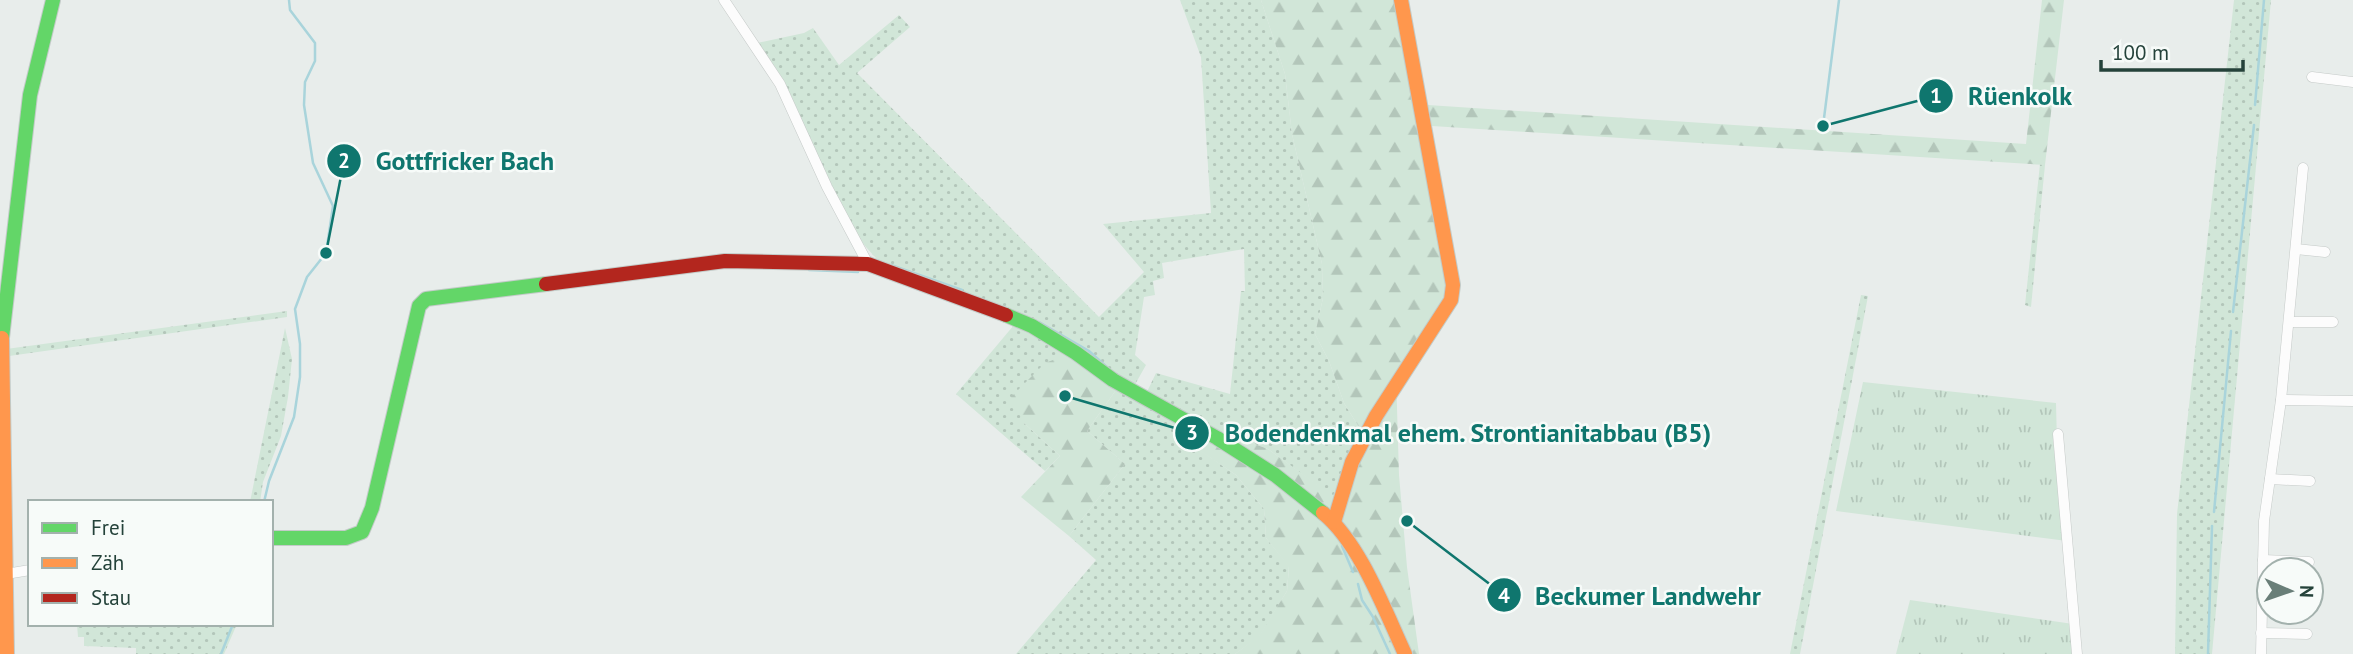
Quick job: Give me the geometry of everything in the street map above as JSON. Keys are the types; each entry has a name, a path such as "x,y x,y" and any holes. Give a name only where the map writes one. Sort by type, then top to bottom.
{"street":[{"path":"7,654 1,348 30,95 53,0"},
{"path":"724,0 780,84 827,187 868,264"},
{"path":"1334,522 1352,463 1376,416 1451,300 1452,285 1401,0"},
{"path":"2312,77 2353,82"},
{"path":"2263,556 2303,168"},
{"path":"2296,249 2325,252"},
{"path":"273,538 346,538 362,532 372,508 416,315 419,306 426,299 725,261 868,264 972,301 1031,326 1076,353 1113,380 1217,438 1275,475 1334,522 1367,572 1405,654"},
{"path":"2289,322 2333,322"},
{"path":"2281,400 2353,401"},
{"path":"2058,434 2077,654"},
{"path":"2270,479 2310,481"},
{"path":"6,574 28,570"},
{"path":"2261,626 2261,654"},
{"path":"2261,633 2306,634"}],"green space":[{"path":"1180,0 1261,0 1285,74 1292,134 1322,264 1323,298 1315,334 1329,361 1344,403 1362,432 1346,461 1333,497 1268,449 1208,427 1146,394 1156,373 1230,394 1241,291 1245,291 1244,249 1162,263 1164,278 1153,281 1155,295 1144,297 1135,355 1146,365 1133,388 1086,352 879,261 850,226 792,98 757,43 804,33 813,28 839,65 899,15 910,27 857,73 1099,317 1144,272 1103,224 1211,213 1201,57"},
{"path":"1261,0 1397,0 1449,286 1444,307 1396,374 1399,475 1407,567 1419,654 1235,654 1259,636 1287,591 1289,567 1266,538 1264,509 1236,475 1193,446 1216,430 1268,449 1333,496 1346,461 1362,432 1344,403 1329,361 1315,334 1323,298 1322,264 1292,134 1285,74"},
{"path":"2042,0 2064,0 2045,165 1432,126 1428,105 2026,144"},
{"path":"2234,0 2271,0 2212,654 2175,654 2177,514"},
{"path":"2040,164 2045,165 2031,307 2025,305"},
{"path":"1861,295 1868,296 1800,654 1790,654"},
{"path":"287,311 287,317 9,356 6,349"},
{"path":"1014,325 1029,330 1069,354 1024,423 1060,456 1045,471 956,394"},
{"path":"285,328 292,359 281,436 263,482 260,500 250,500"},
{"path":"1069,354 1116,390 1087,431 1125,464 1069,536 1021,497 1060,456 1024,423 1011,397 1045,363"},
{"path":"1863,382 2056,403 2057,443 2067,541 1836,511"},
{"path":"1116,390 1207,437 1194,446 1236,475 1264,509 1266,538 1289,566 1287,591 1259,637 1235,654 1016,654 1096,560 1069,536 1125,464 1087,431"},
{"path":"1910,600 2073,624 2075,654 1896,654"},
{"path":"77,626 236,626 224,654 136,654 136,648 84,646 84,637 78,637"}],"waterway":[{"path":"264,500 269,481 294,417 300,377 300,344 295,309 307,277 326,253 333,206 313,163 304,105 305,82 315,61 315,43 290,10 289,0"},
{"path":"1823,126 1839,0"},
{"path":"2255,105 2264,0"},
{"path":"2233,312 2254,125"},
{"path":"891,265 962,290"},
{"path":"809,270 858,272"},
{"path":"1039,322 1089,351 1109,369"},
{"path":"2214,512 2231,331"},
{"path":"2208,654 2212,526"},
{"path":"1342,546 1353,572"},
{"path":"1358,584 1362,600 1390,654"},
{"path":"221,654 232,626"}],"traffic: fast":[{"path":"2,338 30,95 53,0"},
{"path":"273,538 346,538 362,532 372,508 419,306 426,299 546,284"},
{"path":"1006,315 1032,326 1113,380 1217,438 1275,475 1323,513"}],"traffic: slow":[{"path":"1334,522 1352,462 1376,416 1451,300 1453,285 1401,0"},
{"path":"2,338 7,654"},
{"path":"1323,513 1360,559 1405,654"}],"traffic: jam":[{"path":"546,284 725,261 868,264 1006,315"}],"place":[{"name":"Rüenkolk","path":"1823,126"},
{"name":"Gottfricker Bach","path":"326,253"},
{"name":"Bodendenkmal ehem. Strontianitabbau (B5)","path":"1065,396"},
{"name":"Beckumer Landwehr","path":"1407,521"}]}
